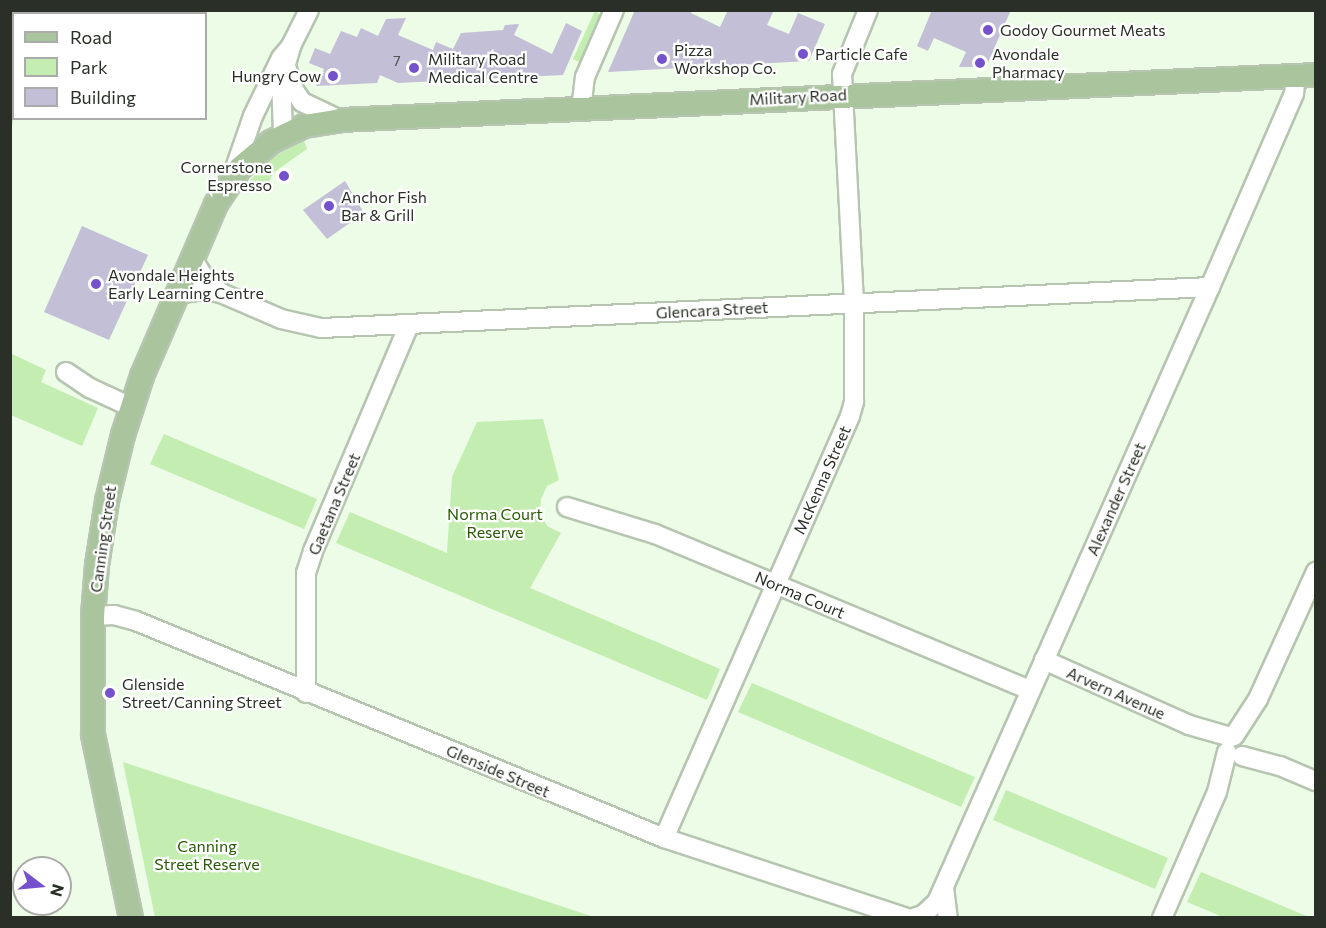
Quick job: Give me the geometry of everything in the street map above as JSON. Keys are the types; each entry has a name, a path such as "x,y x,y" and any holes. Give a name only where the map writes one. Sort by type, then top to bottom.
{"main road":[{"name":"Military Road","path":"283,134 304,126 340,120 1306,75"},
{"name":"Canning Street","path":"131,918 93,734 93,616 97,565 107,501 131,407 192,258 230,181 252,157 283,134"}],"street":[{"name":"Canning Street","path":"283,134 281,110 286,64 291,46 309,10"},
{"path":"581,109 585,77 614,10"},
{"name":"McKenna Street","path":"664,838 850,416 854,402 854,303 843,69 868,10"},
{"name":"Canning Street","path":"230,181 253,116 281,58 291,46"},
{"path":"286,64 294,90 302,102 340,120"},
{"name":"Alexander Street","path":"914,917 937,902 1294,94 1306,75"},
{"name":"Glencara Street","path":"192,258 204,277 221,292"},
{"name":"Glencara Street","path":"177,294 202,290 221,292 305,327 409,325 1210,287"},
{"name":"Gaetana Street","path":"306,693 306,573 313,551 409,325"},
{"path":"66,372 90,388 131,407"},
{"name":"Norma Court","path":"567,507 655,534 1030,690"},
{"path":"1162,918 1316,572"},
{"name":"Glenside Street","path":"93,616 114,615 136,621 306,693 664,838 891,915 914,917"},
{"name":"Arvern Avenue","path":"1044,660 1316,781"},
{"path":"944,886 948,918"}],"green space":[{"path":"11,10 33,11 12,12 13,120 11,132"},
{"path":"595,11 602,16 581,63 573,59"},
{"path":"304,141 307,149 273,173 267,186 250,180 275,156"},
{"path":"10,353 46,370 41,382 98,408 82,446 11,415"},
{"name":"Norma Court Reserve","path":"543,419 559,480 547,486 541,499 540,513 547,526 561,533 530,588 720,669 707,700 336,543 350,512 447,553 452,477 477,422"},
{"path":"164,434 317,499 304,529 150,464"},
{"path":"752,683 975,777 961,807 738,712"},
{"name":"Canning Street Reserve","path":"123,762 406,855 594,917 155,917"},
{"path":"1006,790 1168,858 1155,889 993,820"},
{"path":"1201,872 1309,917 1223,917 1187,902"}],"building":[{"path":"635,10 692,10 691,13 720,27 728,10 774,10 767,25 789,34 798,13 825,24 809,61 608,72"},
{"path":"932,10 1011,10 986,67 959,67 966,52 934,38 928,51 917,46"},
{"path":"406,18 398,35 433,50 436,42 453,49 461,33 503,30 505,25 519,24 514,35 552,54 566,23 582,31 563,75 398,83 380,75 377,83 316,86 324,69 309,63 315,48 330,54 341,31 357,37 361,28 378,36 386,19"},
{"name":"Anchor Fish Bar & Grill","path":"345,181 364,213 327,239 303,210"},
{"name":"Avondale Heights Early Learning Centre","path":"82,226 148,255 109,340 44,312"}],"place":[{"name":"Godoy Gourmet Meats","path":"988,30"},
{"name":"Particle Cafe","path":"803,54"},
{"name":"Pizza Workshop Co.","path":"662,59"},
{"name":"Avondale Pharmacy","path":"980,63"},
{"name":"Military Road Medical Centre","path":"414,68"},
{"name":"Hungry Cow","path":"333,76"},
{"name":"Cornerstone Espresso","path":"284,176"},
{"name":"Anchor Fish Bar & Grill","path":"329,206"},
{"name":"Avondale Heights Early Learning Centre","path":"96,284"},
{"name":"Glenside Street/Canning Street","path":"110,693"}]}
